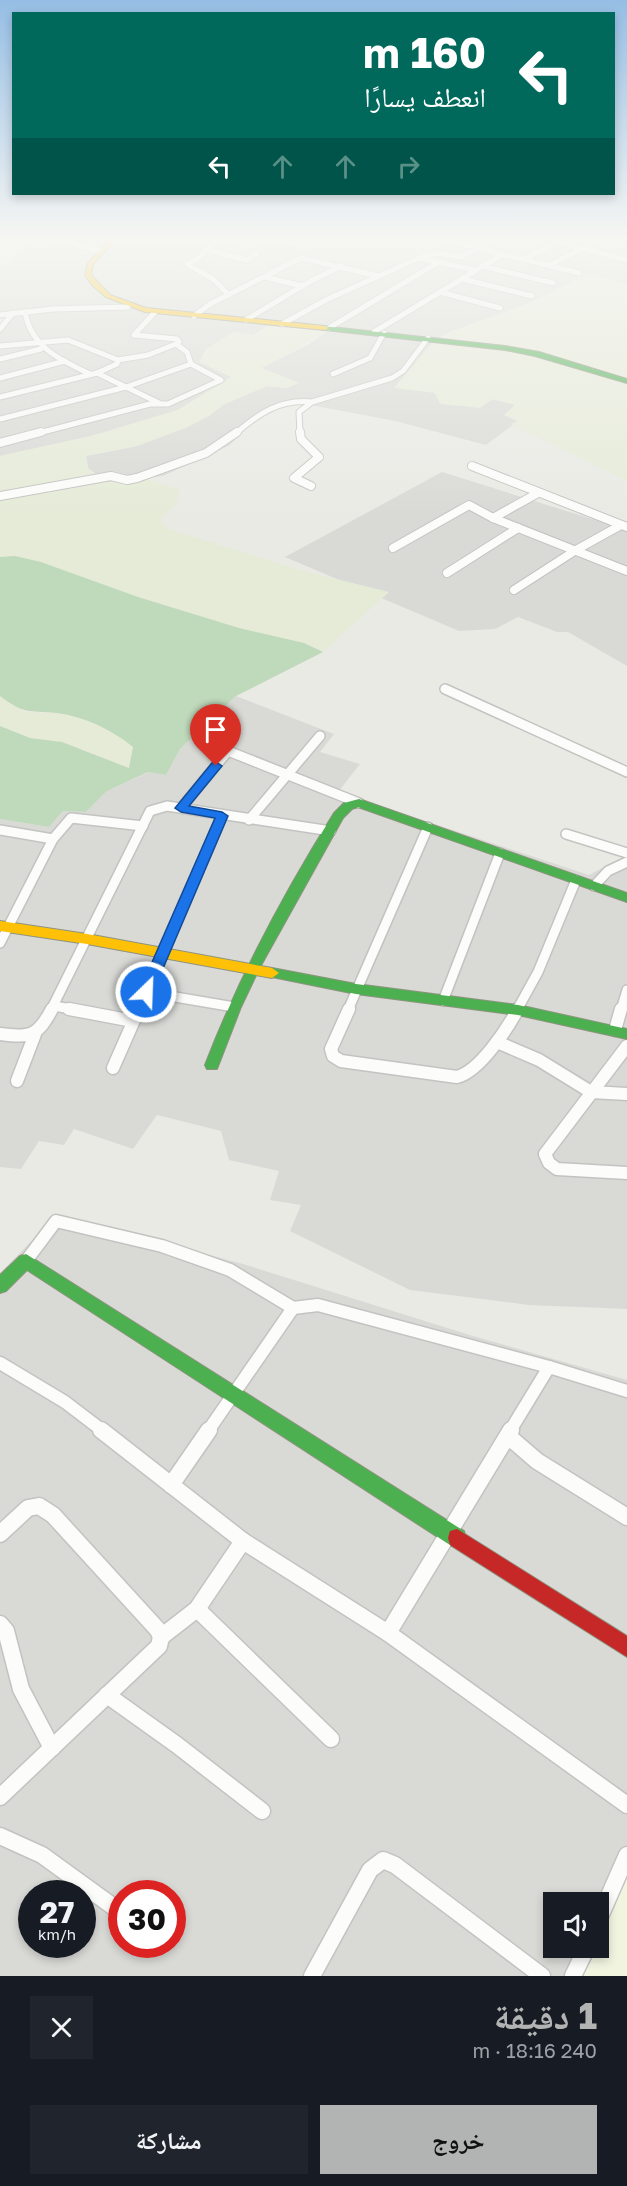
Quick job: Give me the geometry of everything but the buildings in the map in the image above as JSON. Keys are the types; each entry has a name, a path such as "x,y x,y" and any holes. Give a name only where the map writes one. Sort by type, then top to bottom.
{"street":[{"path":"33,331 40,346"},
{"path":"138,331 134,336 177,339 179,342 177,344"},
{"path":"361,331 521,351 627,381"},
{"path":"333,375 370,358 382,331"},
{"path":"0,496 111,476 120,479 136,478 216,447 248,421 275,406 288,401 312,402 392,378 403,371 428,338"},
{"path":"0,359 68,340 118,360 148,355 177,344"},
{"path":"177,344 187,352 191,364"},
{"path":"0,346 40,346 65,361 126,387 160,403 168,404 221,380 191,364 126,387 0,419"},
{"path":"0,397 93,374 117,364 118,360"},
{"path":"0,378 65,361"},
{"path":"311,486 294,478 319,457 318,453 304,444 299,431 298,415 312,402"},
{"path":"0,443 160,403"},
{"path":"471,466 624,526"},
{"path":"493,518 538,493"},
{"path":"393,548 469,505 493,518 627,571"},
{"path":"514,590 576,550 624,526"},
{"path":"447,573 518,528"},
{"path":"445,689 627,772"},
{"path":"249,820 320,736"},
{"path":"181,808 228,751 359,802 627,898"},
{"path":"212,1065 234,1006 252,969 339,813 345,806 359,802"},
{"path":"0,1034 25,1038 44,1025 150,811 159,807 181,808 331,831"},
{"path":"113,1068 222,816"},
{"path":"0,943 4,927 52,839 72,818 143,826"},
{"path":"428,827 331,1049 333,1056 341,1061 457,1077 466,1076 497,1042 531,988 576,880"},
{"path":"0,830 52,839"},
{"path":"566,834 627,853"},
{"path":"443,1001 500,853"},
{"path":"594,886 604,873 619,863 627,862"},
{"path":"4,927 87,939 163,955 356,989 518,1010 621,1032 627,990"},
{"path":"146,992 234,1006"},
{"path":"54,1006 133,1021"},
{"path":"17,1081 34,1034"},
{"path":"497,1042 539,1060 591,1092 627,1094"},
{"path":"627,1046 545,1154 549,1163 557,1169 627,1173"},
{"path":"0,1286 26,1261 56,1221 162,1246 230,1270 293,1308 318,1305 522,1358 627,1391"},
{"path":"26,1261 627,1647"},
{"path":"171,1485 293,1308"},
{"path":"0,1363 65,1402 243,1541 388,1633 627,1805"},
{"path":"388,1633 549,1367"},
{"path":"508,1436 537,1461 627,1517"},
{"path":"0,1534 28,1508 39,1506 53,1515 158,1630 161,1637 159,1646 0,1797"},
{"path":"161,1637 197,1609 243,1541"},
{"path":"197,1609 331,1739"},
{"path":"0,1624 6,1631 21,1689 52,1748"},
{"path":"107,1695 177,1745 262,1811"},
{"path":"0,1836 42,1855 108,1903"},
{"path":"609,1896 627,1856"},
{"path":"312,1976 370,1870 383,1860 395,1865 542,1976"},
{"path":"573,1976 581,1958"}],"shaded area":[{"path":"0,331 324,331 253,335 233,332 231,377 178,410 91,436 0,456"},
{"path":"259,331 329,331 262,368 299,383 286,388 267,386 223,405 209,416 186,428 137,446 86,456 88,468 106,482 145,479 180,489 176,504 160,519 166,528 300,570 389,592 323,652 304,643 239,628 138,597 41,562 15,556 0,557 0,456 91,436 178,410 231,377 199,362 206,349 233,332 253,335"},
{"path":"328,331 452,331 447,333 395,387 492,399 516,405 518,421 486,445 395,421 300,403 287,405 255,420 230,445 163,476 106,482 88,468 86,456 137,446 209,416 223,405 244,395 268,386 286,388 298,383 261,368 309,344"},
{"path":"627,331 627,481 511,424 517,421 504,415 515,405 493,399 480,408 440,404 435,393 394,388 432,343 447,333"},
{"path":"442,472 627,530 627,666 568,632 557,632 518,617 495,629 459,631 285,557"},
{"path":"0,696 24,712 58,713 87,720 113,732 133,747 130,768 62,742 30,738 0,726"},
{"path":"236,696 334,734 320,752 360,764 338,792 589,875 615,861 627,858 627,1309 529,1305 410,1290 290,1231 301,1205 270,1200 279,1171 229,1160 221,1131 157,1115 133,1149 74,1129 64,1145 39,1141 21,1169 0,1167 0,819 49,827 63,811 86,812 107,791 149,772 166,775 180,749"},
{"path":"58,1214 243,1264 473,1336 627,1380 627,1976 0,1976 0,1273"},
{"path":"627,1865 627,1976 580,1976 587,1958 609,1958 609,1908"}],"green space":[{"path":"15,556 41,562 138,597 239,628 304,643 323,652 236,696 180,749 166,775 148,772 107,791 86,812 63,811 49,827 0,819 0,726 30,738 62,742 129,768 133,747 107,729 88,721 57,713 21,709 0,696 0,557"}],"traffic: fast":[{"path":"354,331 505,348 536,354 627,381"},
{"path":"212,1065 234,1007 252,969 338,816 348,806 359,803 627,898"},
{"path":"272,973 356,989 518,1010 627,1034"},
{"path":"0,1286 26,1261 457,1538"}],"traffic: slow":[{"path":"0,926 87,939 272,973"}],"traffic: jam":[{"path":"457,1538 627,1647"}],"route":[{"path":"146,992 222,816 181,808 216,766"}]}
